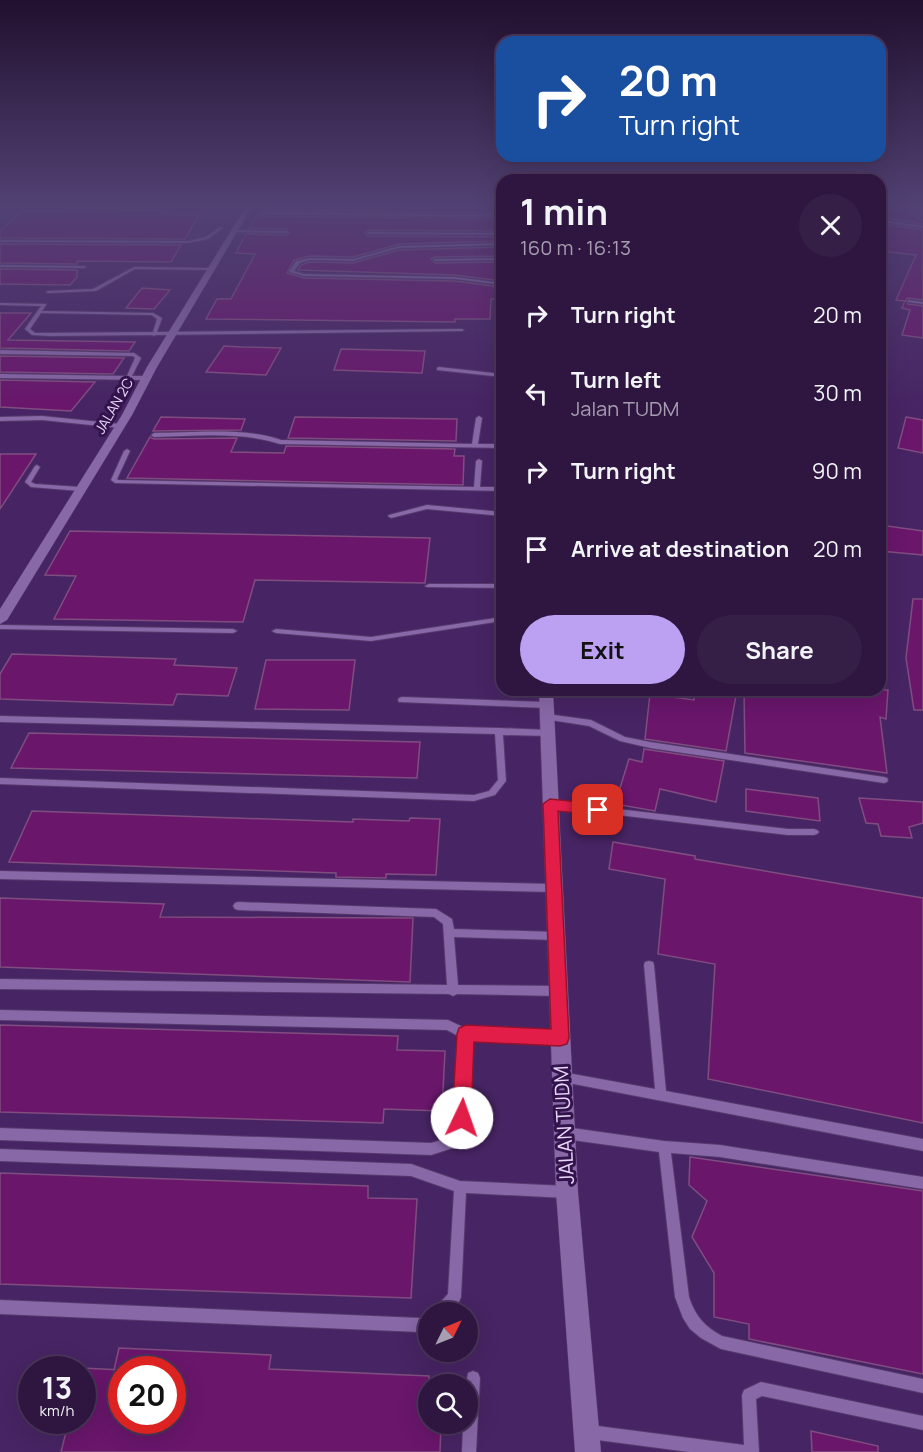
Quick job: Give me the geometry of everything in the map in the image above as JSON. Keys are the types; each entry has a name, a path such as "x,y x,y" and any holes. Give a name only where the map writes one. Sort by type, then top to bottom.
{"street":[{"name":"JALAN 2C","path":"0,620 120,426 210,273"},
{"name":"JALAN TUDM","path":"547,711 567,1192 587,1442"}],"lane":[{"path":"48,292 94,290 125,273"},
{"path":"294,273 304,275 455,278 496,283"},
{"path":"910,301 923,303"},
{"path":"0,304 41,304 45,307 27,329 34,334 154,335 462,330"},
{"path":"41,312 153,314 160,318 154,335"},
{"path":"0,352 134,355 138,358 129,377"},
{"path":"439,369 496,375"},
{"path":"0,376 147,378"},
{"path":"0,419 42,417 120,426"},
{"path":"475,446 479,418"},
{"path":"154,435 274,438 280,442 496,446"},
{"path":"128,451 114,480 117,482 496,489"},
{"path":"477,488 479,461"},
{"path":"37,467 27,482 33,486 80,489"},
{"path":"391,516 427,507 452,507 496,513"},
{"path":"429,586 496,586"},
{"path":"276,631 371,639 496,620"},
{"path":"0,627 233,631"},
{"path":"402,700 547,711 591,723 623,739 650,745 884,780"},
{"path":"0,719 499,731 547,711"},
{"path":"0,781 474,798 492,793 502,781 499,731"},
{"path":"550,804 788,832 814,832"},
{"path":"0,875 553,888"},
{"path":"238,906 436,913 448,922 453,991"},
{"path":"449,933 555,936"},
{"path":"649,965 661,1096"},
{"path":"0,984 558,991"},
{"path":"0,1015 448,1025 466,1034 560,1038"},
{"path":"0,1134 431,1149 452,1143 460,1133 464,1102 462,1069 466,1034"},
{"path":"562,1077 923,1145"},
{"path":"564,1133 664,1147 720,1151 923,1183"},
{"path":"664,1147 682,1297 689,1320 703,1334 721,1342 923,1386"},
{"path":"0,1155 411,1170 460,1187 567,1192"},
{"path":"450,1302 454,1297 460,1187"},
{"path":"0,1307 418,1325"},
{"path":"752,1452 749,1395 761,1389 923,1423"},
{"path":"470,1452 471,1434"},
{"path":"587,1442 745,1452"}],"shaded area":[{"path":"0,273 496,273 496,696 886,696 886,273 923,273 923,1452 0,1452"}],"building":[{"path":"0,273 77,273 77,277 70,285 0,284"},
{"path":"245,273 287,273 304,278 455,281 496,286 496,298 491,299 490,319 455,319 455,322 206,319 217,299 231,299"},
{"path":"385,273 496,273 496,280 455,275"},
{"path":"908,273 923,273 923,300 908,298 906,300 908,304 923,306 923,338 902,335 910,310 902,308 905,301 896,300"},
{"path":"142,288 170,290 154,309 126,308"},
{"path":"0,313 31,313 8,340 135,342 129,351 0,348"},
{"path":"224,346 281,348 266,375 206,372"},
{"path":"341,349 425,351 422,373 334,370"},
{"path":"0,356 124,358 113,374 0,372"},
{"path":"0,380 95,382 71,411 0,407"},
{"path":"161,417 245,419 241,430 153,431"},
{"path":"295,417 457,419 456,441 288,438"},
{"path":"906,417 923,420 923,453 898,448"},
{"path":"150,437 154,439 237,438 231,452 284,453 286,446 455,449 454,456 464,456 463,485 127,478"},
{"path":"0,454 36,454 0,509"},
{"path":"886,526 923,531 923,555 886,552"},
{"path":"70,531 430,538 425,583 255,580 243,622 54,619 76,576 45,575"},
{"path":"913,599 923,599 923,710 914,710 906,658"},
{"path":"12,654 176,659 174,665 237,668 228,696 177,694 173,705 0,699 0,674"},
{"path":"266,660 355,660 349,710 255,709"},
{"path":"886,690 888,690 886,719 880,717 887,773 745,753 744,696 886,696"},
{"path":"650,696 694,700 694,696 736,696 726,751 645,739"},
{"path":"29,733 420,742 417,778 11,768"},
{"path":"644,749 724,761 716,802 660,789 655,811 615,804 629,759 642,762"},
{"path":"746,789 818,798 820,821 746,811"},
{"path":"859,798 923,802 923,823 909,827 912,838 881,836 878,824 866,823"},
{"path":"32,811 353,822 353,819 409,821 410,818 440,819 436,875 386,874 386,878 336,877 336,873 9,862"},
{"path":"613,842 695,856 695,859 923,898 923,1123 708,1079 715,964 658,954 665,879 609,869"},
{"path":"0,898 164,904 160,917 413,918 410,982 0,967"},
{"path":"0,1025 398,1036 397,1050 445,1051 442,1111 384,1109 383,1123 0,1112"},
{"path":"690,1157 923,1191 923,1374 749,1339 749,1324 714,1317 714,1273 692,1237 707,1201 689,1185"},
{"path":"0,1173 368,1186 368,1198 417,1199 411,1298 0,1284"},
{"path":"119,1348 271,1355 269,1369 418,1376 418,1434 441,1434 440,1452 61,1452 66,1434 96,1434 96,1369 108,1370 108,1434 186,1434 186,1356 117,1356"},
{"path":"811,1431 878,1446 878,1452 812,1452"}],"route":[{"path":"462,1118 464,1102 462,1069 466,1034 560,1038 550,804 598,810"}]}
